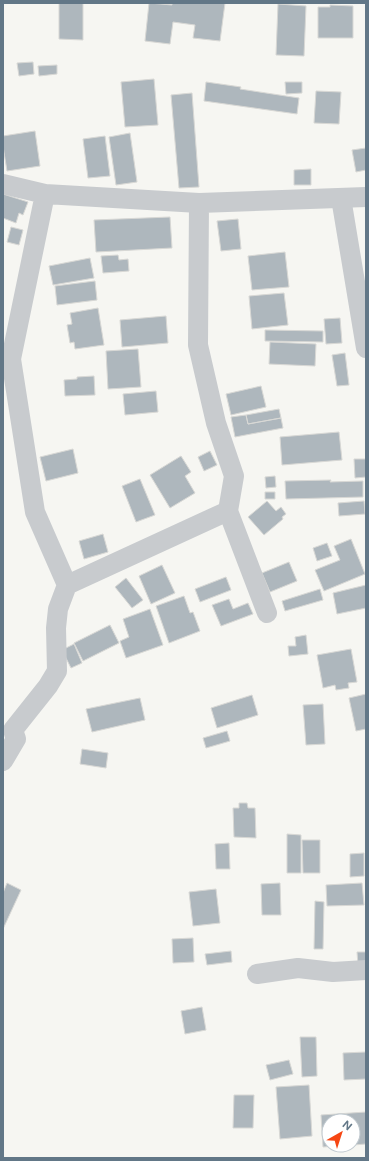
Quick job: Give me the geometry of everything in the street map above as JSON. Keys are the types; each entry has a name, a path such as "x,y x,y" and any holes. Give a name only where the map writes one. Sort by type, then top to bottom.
{"street":[{"path":"3,184 45,194 199,203 366,197"},
{"path":"3,761 16,739 13,730 48,686 57,671 56,628 58,609 67,585 35,512 11,358 45,194"},
{"path":"341,198 366,348"},
{"path":"199,203 198,345 216,423 234,476 228,511 267,613"},
{"path":"67,585 228,511"},
{"path":"257,974 298,968 333,972 366,970"}],"building":[{"path":"59,3 83,3 83,40 59,39"},
{"path":"149,3 172,5 172,3 225,3 220,41 193,38 195,25 173,22 170,44 145,41"},
{"path":"278,4 306,6 304,56 276,55"},
{"path":"330,5 353,6 353,38 318,38 318,7 330,7"},
{"path":"33,62 34,74 19,76 17,63"},
{"path":"57,65 57,74 39,76 38,66"},
{"path":"154,79 158,125 125,127 121,82"},
{"path":"206,82 299,98 297,114 204,101"},
{"path":"285,82 302,82 302,93 286,94"},
{"path":"316,91 341,92 339,124 314,123"},
{"path":"192,93 199,187 179,188 171,95"},
{"path":"35,131 40,166 7,171 3,136"},
{"path":"130,133 137,182 116,185 109,137"},
{"path":"105,136 110,176 88,178 83,139"},
{"path":"366,148 366,170 356,172 352,150"},
{"path":"311,169 311,185 294,185 294,170"},
{"path":"3,194 28,202 23,215 19,213 16,223 3,218"},
{"path":"170,217 172,248 96,252 94,220"},
{"path":"238,219 241,249 221,251 217,221"},
{"path":"11,227 23,230 19,245 7,242"},
{"path":"285,252 289,287 252,290 248,256"},
{"path":"118,255 119,260 128,259 129,271 103,273 101,256"},
{"path":"90,258 94,278 53,285 49,266"},
{"path":"95,281 97,300 57,305 55,286"},
{"path":"284,293 288,325 252,329 249,296"},
{"path":"98,308 104,345 75,349 74,342 70,343 67,325 72,324 70,313"},
{"path":"166,316 168,343 122,347 120,320"},
{"path":"340,318 342,343 326,344 324,319"},
{"path":"265,330 323,331 323,342 265,341"},
{"path":"270,342 316,344 315,366 269,364"},
{"path":"138,349 141,387 108,389 106,351"},
{"path":"345,353 349,385 337,386 332,355"},
{"path":"94,376 95,395 65,396 64,380 77,379 77,377"},
{"path":"261,386 266,407 231,415 226,394"},
{"path":"156,391 158,412 125,415 123,394"},
{"path":"279,409 281,418 248,424 246,415"},
{"path":"246,415 248,424 281,418 283,428 235,437 231,417"},
{"path":"339,432 342,460 282,465 280,437"},
{"path":"73,449 78,473 46,481 40,457"},
{"path":"210,451 217,465 204,471 198,457"},
{"path":"181,456 191,472 185,476 195,493 170,508 150,475"},
{"path":"354,459 366,459 366,477 355,478"},
{"path":"275,476 276,487 266,488 265,477"},
{"path":"140,479 155,515 136,522 122,486"},
{"path":"331,480 330,482 363,481 363,497 286,499 285,481"},
{"path":"265,492 275,492 275,499 265,499"},
{"path":"267,501 276,511 281,507 286,514 282,517 283,519 264,535 248,517"},
{"path":"364,501 365,514 339,516 338,503"},
{"path":"103,534 108,552 84,559 79,541"},
{"path":"351,539 365,574 324,591 315,570 340,560 334,546"},
{"path":"327,543 332,556 317,561 313,548"},
{"path":"289,562 297,581 270,592 262,573"},
{"path":"162,565 175,593 151,604 139,576"},
{"path":"226,577 231,590 200,602 195,589"},
{"path":"126,578 143,600 132,608 115,587"},
{"path":"366,585 366,608 337,614 333,593"},
{"path":"320,589 323,600 285,611 282,601"},
{"path":"184,596 190,613 193,612 200,631 169,643 156,606"},
{"path":"229,599 233,609 248,603 253,614 221,626 212,605"},
{"path":"150,609 163,645 126,658 120,641 129,637 123,619"},
{"path":"110,625 119,643 83,661 74,643"},
{"path":"306,635 308,654 289,656 288,646 296,646 295,637"},
{"path":"74,644 82,663 71,668 62,650"},
{"path":"351,649 357,682 348,683 349,688 336,690 335,685 323,688 317,655"},
{"path":"366,694 366,729 356,731 349,698"},
{"path":"252,695 258,715 217,728 211,708"},
{"path":"140,698 145,720 92,732 86,709"},
{"path":"323,704 325,744 306,745 303,705"},
{"path":"227,731 230,741 206,748 203,738"},
{"path":"82,749 108,753 106,768 80,764"},
{"path":"239,803 247,803 248,808 255,808 256,838 234,837 233,808 239,808"},
{"path":"287,834 301,835 301,873 287,873"},
{"path":"302,840 320,840 320,873 303,873"},
{"path":"229,843 230,869 216,869 215,844"},
{"path":"364,853 364,876 350,877 350,854"},
{"path":"7,883 21,890 3,929 3,893"},
{"path":"280,883 281,915 262,915 261,884"},
{"path":"362,883 364,905 327,906 326,885"},
{"path":"216,889 220,923 193,926 189,892"},
{"path":"315,901 324,902 323,949 314,949"},
{"path":"193,938 194,962 173,963 172,939"},
{"path":"231,951 232,962 207,965 205,954"},
{"path":"357,952 366,952 366,965 358,965"},
{"path":"202,1007 206,1030 185,1034 181,1011"},
{"path":"300,1037 316,1037 317,1076 302,1077"},
{"path":"366,1052 366,1079 344,1080 343,1053"},
{"path":"289,1060 293,1074 270,1080 266,1065"},
{"path":"309,1085 312,1136 280,1139 276,1087"},
{"path":"234,1095 254,1095 253,1128 233,1128"},
{"path":"366,1112 366,1144 361,1144 361,1113 351,1113"}]}
